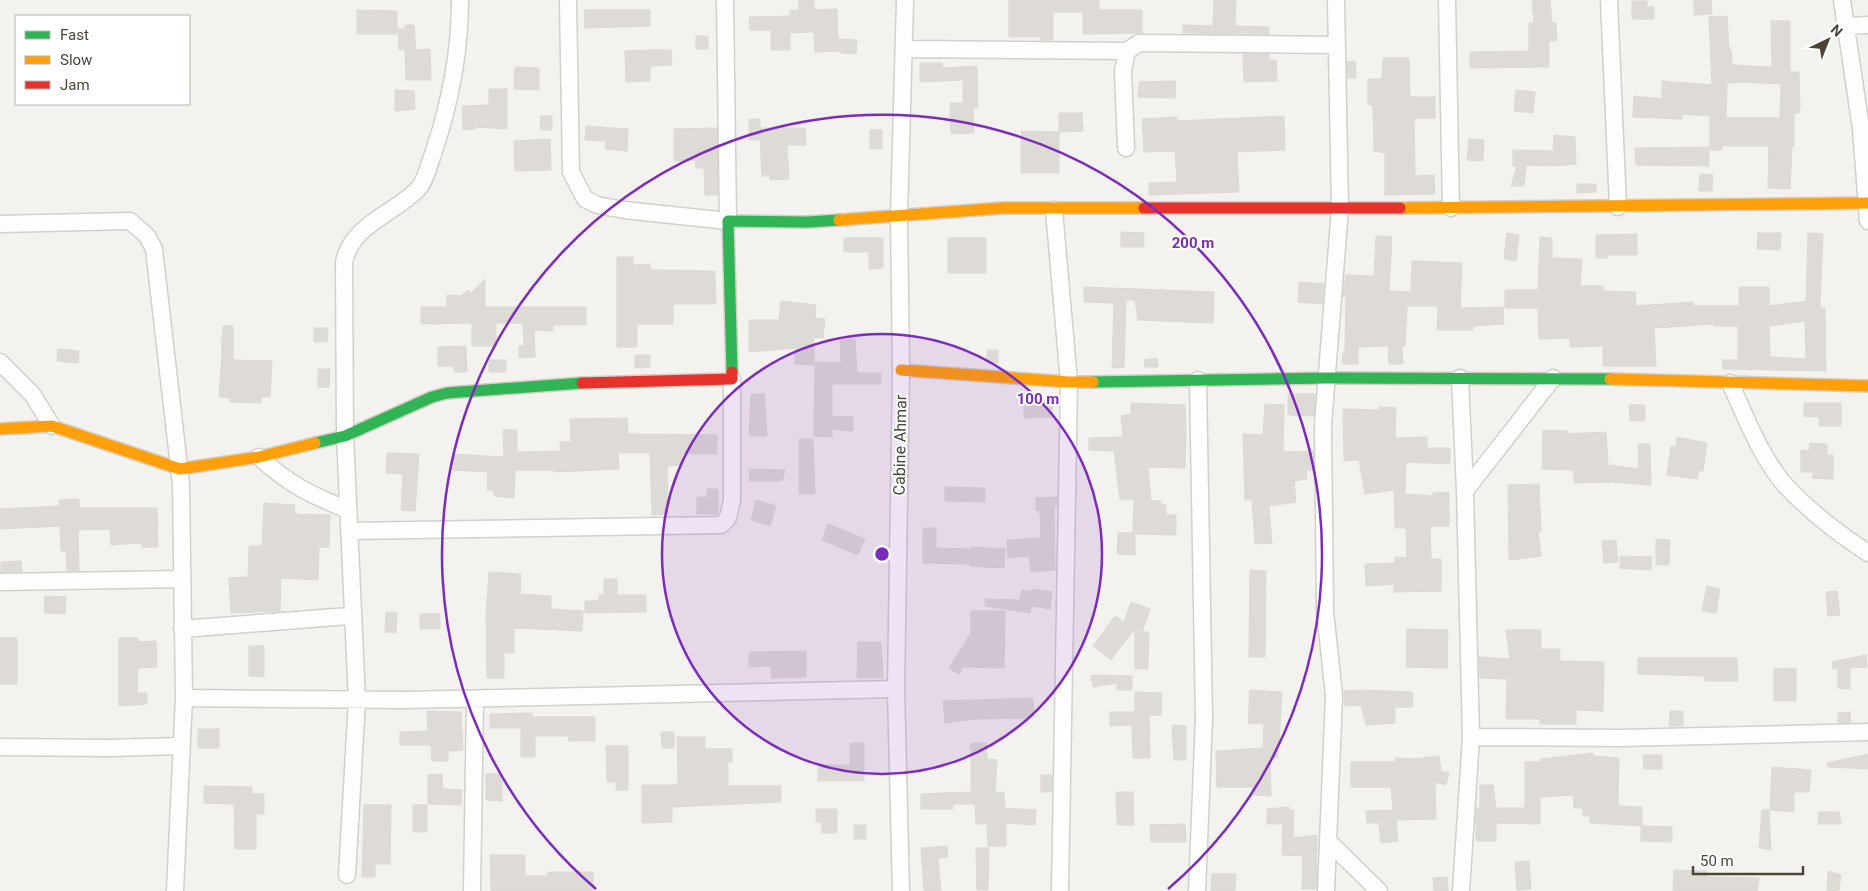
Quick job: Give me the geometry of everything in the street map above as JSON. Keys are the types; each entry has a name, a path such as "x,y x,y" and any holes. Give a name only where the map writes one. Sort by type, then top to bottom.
{"street":[{"path":"346,875 356,700 344,436 344,262 346,252 368,225 419,188 428,170 448,111 460,32 460,0"},
{"path":"568,0 571,172 585,199 597,205 624,210 728,221 808,222 978,209 1340,209 1867,203"},
{"path":"349,531 721,525 728,518 732,500 732,379 725,0"},
{"name":"Cabine Ahmar","path":"901,891 896,689 901,370 899,216 905,0"},
{"path":"1326,891 1334,696 1325,611 1322,424 1340,209 1336,0"},
{"path":"1447,0 1451,208"},
{"path":"1609,0 1618,207"},
{"path":"1842,0 1861,128 1868,221"},
{"path":"1847,26 1868,25"},
{"path":"904,51 911,49 1127,51 1139,43 1336,45"},
{"path":"1126,148 1123,71 1127,51"},
{"path":"1054,210 1069,382 1060,891"},
{"path":"0,224 130,221 147,236 154,250 180,469 184,698 180,746 175,891"},
{"path":"0,362 32,394 52,426"},
{"path":"901,370 1069,382 1326,378 1553,378 1868,386"},
{"path":"1460,378 1465,491 1471,737 1461,891"},
{"path":"1465,491 1553,378"},
{"path":"0,429 52,426 180,469 259,457 344,436 432,397 447,393 567,383 732,379"},
{"path":"1197,891 1204,718 1198,380"},
{"path":"1730,383 1756,439 1784,484 1839,533 1868,553"},
{"path":"259,457 281,477 301,490 348,510"},
{"path":"0,582 182,579"},
{"path":"182,629 349,616"},
{"path":"184,698 475,699 896,689"},
{"path":"472,891 475,699"},
{"path":"1471,737 1621,738 1868,732"},
{"path":"0,747 109,748 180,746"},
{"path":"1328,841 1379,891"}],"building":[{"path":"799,0 814,0 814,10 837,9 838,39 857,40 856,54 841,53 841,51 815,52 814,32 790,33 790,50 771,50 771,30 750,30 749,17 790,16 790,11 799,10"},
{"path":"1009,0 1099,0 1099,10 1142,10 1142,33 1083,34 1083,12 1053,12 1053,40 1041,40 1041,37 1009,37"},
{"path":"1214,0 1236,0 1235,26 1269,27 1269,34 1183,33 1183,25 1213,26"},
{"path":"1532,0 1550,0 1552,23 1556,23 1557,41 1549,41 1549,67 1470,68 1470,52 1529,51 1529,23 1534,23"},
{"path":"1694,0 1711,0 1712,14 1694,15"},
{"path":"1632,1 1647,1 1647,7 1654,7 1654,19 1632,19"},
{"path":"357,10 397,11 397,34 357,34"},
{"path":"584,10 650,10 650,26 585,28"},
{"path":"1727,16 1732,65 1772,67 1771,21 1790,21 1790,72 1799,72 1800,106 1799,113 1794,113 1794,146 1792,146 1790,189 1768,188 1769,146 1722,146 1722,150 1710,150 1710,116 1682,114 1682,119 1633,117 1634,96 1662,99 1662,81 1712,85 1709,17","holes":["1727,83 1781,84 1780,118 1726,118"]},
{"path":"405,25 414,25 416,50 430,49 431,80 406,80 405,50 399,50 398,29 405,29"},
{"path":"696,36 708,36 708,49 696,49"},
{"path":"671,50 672,65 650,66 650,81 626,82 625,51"},
{"path":"1243,54 1269,54 1269,60 1276,60 1277,81 1244,82"},
{"path":"1383,58 1409,58 1410,97 1435,97 1435,118 1414,118 1415,176 1434,175 1435,194 1385,195 1385,153 1374,151 1373,106 1368,104 1368,79 1382,79"},
{"path":"1355,61 1356,78 1348,78 1347,62"},
{"path":"920,63 942,63 943,68 977,66 978,108 973,108 974,133 951,134 950,103 963,103 963,80 920,82"},
{"path":"515,67 539,68 539,90 514,89"},
{"path":"1175,81 1176,98 1138,97 1139,82"},
{"path":"489,89 507,89 507,129 475,127 475,129 463,130 462,106 489,105"},
{"path":"395,90 414,91 415,109 395,111"},
{"path":"1516,90 1535,92 1533,113 1514,111"},
{"path":"1059,113 1082,113 1083,131 1059,132"},
{"path":"540,116 552,116 552,130 541,130"},
{"path":"1284,116 1285,150 1237,152 1239,192 1149,195 1149,183 1177,182 1175,151 1144,152 1142,119 1177,117 1177,121"},
{"path":"749,119 760,119 760,128 805,128 806,145 787,145 789,179 770,180 770,176 762,176 760,140 749,140"},
{"path":"586,126 628,129 627,151 605,149 606,141 585,140"},
{"path":"717,128 718,195 705,195 704,168 696,168 695,160 674,161 674,129"},
{"path":"870,130 882,130 882,149 870,149"},
{"path":"1021,131 1059,132 1059,173 1021,173"},
{"path":"1554,135 1575,137 1576,164 1555,166 1526,165 1524,186 1511,186 1517,166 1513,166 1513,150 1553,151"},
{"path":"550,139 551,170 515,171 514,141"},
{"path":"1469,139 1484,140 1483,161 1467,160"},
{"path":"1709,147 1709,166 1636,165 1635,148"},
{"path":"1700,174 1713,175 1712,191 1699,191"},
{"path":"1577,184 1596,184 1596,192 1577,193"},
{"path":"1121,232 1144,233 1144,247 1121,247"},
{"path":"1507,233 1519,235 1516,261 1504,259"},
{"path":"1758,233 1781,233 1780,250 1757,249"},
{"path":"1808,233 1823,234 1820,308 1825,308 1826,371 1723,369 1722,360 1738,360 1738,326 1714,326 1714,324 1654,328 1656,366 1603,366 1603,346 1570,347 1570,338 1539,339 1538,308 1505,308 1505,290 1538,290 1540,237 1552,238 1552,258 1582,259 1580,286 1603,286 1603,291 1636,292 1635,306 1693,302 1694,306 1739,306 1739,287 1769,287 1769,306 1806,301","holes":["1805,321 1806,359 1770,357 1769,326"]},
{"path":"1637,234 1637,255 1608,255 1608,258 1596,258 1596,235"},
{"path":"1376,236 1392,237 1389,291 1411,292 1412,261 1462,263 1460,308 1503,307 1504,324 1473,326 1473,330 1437,330 1438,306 1407,306 1405,346 1402,346 1403,364 1389,364 1388,346 1358,347 1358,364 1342,364 1343,353 1345,353 1346,297 1343,296 1346,275 1374,276"},
{"path":"844,238 883,238 883,268 869,269 869,252 844,252"},
{"path":"948,238 986,238 986,273 948,273"},
{"path":"617,257 633,257 633,265 650,264 650,270 715,271 716,304 673,304 673,324 637,324 637,347 617,347"},
{"path":"485,279 485,307 586,307 586,325 553,325 553,331 534,330 535,357 519,358 519,346 524,346 523,323 496,323 496,346 472,346 472,323 421,324 421,307 447,307 447,295 461,296 468,290 471,293"},
{"path":"1299,282 1324,284 1322,304 1298,302"},
{"path":"1084,287 1214,292 1213,323 1138,320 1135,300 1126,300 1124,367 1112,368 1114,303 1084,302"},
{"path":"781,301 816,305 815,318 825,319 823,338 814,337 814,365 795,364 795,348 749,352 749,320 779,320"},
{"path":"223,326 233,326 233,360 272,361 270,397 261,397 261,403 230,402 230,398 219,397"},
{"path":"314,328 328,328 327,342 314,342"},
{"path":"855,339 857,373 881,373 881,384 832,384 832,416 853,417 853,431 832,429 832,437 814,436 815,362 841,363 840,340"},
{"path":"466,346 467,372 454,372 454,366 438,366 438,347"},
{"path":"58,349 79,351 78,363 57,361"},
{"path":"987,350 998,350 998,363 987,362"},
{"path":"635,355 650,355 650,367 635,368"},
{"path":"1157,358 1158,367 1145,367 1144,360"},
{"path":"489,360 506,360 506,372 489,372"},
{"path":"318,369 330,369 329,387 318,387"},
{"path":"751,394 764,394 767,436 749,436"},
{"path":"1288,394 1315,394 1314,416 1288,415"},
{"path":"1024,402 1052,402 1053,417 1024,418"},
{"path":"1131,403 1185,405 1186,436 1185,468 1148,467 1151,501 1161,501 1161,505 1166,505 1166,515 1176,515 1176,535 1135,534 1135,555 1117,554 1118,533 1133,533 1134,499 1120,500 1114,451 1089,450 1089,438 1123,437 1121,416 1131,414"},
{"path":"1804,403 1841,403 1841,426 1819,426 1819,417 1804,416"},
{"path":"1265,404 1284,405 1283,452 1313,451 1314,470 1306,471 1307,479 1294,481 1296,502 1269,506 1272,543 1255,544 1252,500 1245,500 1243,434 1263,435"},
{"path":"1629,405 1645,405 1645,421 1630,421"},
{"path":"1379,407 1396,408 1395,438 1427,437 1427,448 1450,448 1450,464 1406,462 1405,494 1433,496 1433,493 1449,492 1449,526 1430,526 1431,559 1441,559 1441,591 1394,592 1394,584 1366,586 1365,564 1395,563 1395,557 1407,558 1406,528 1395,528 1394,490 1365,494 1359,460 1344,461 1343,409 1379,410"},
{"path":"627,418 628,434 717,435 717,454 683,454 683,465 667,466 668,514 652,515 650,453 618,453 619,469 554,472 554,470 515,470 514,498 494,496 494,490 487,490 488,472 452,470 453,454 504,457 503,430 517,430 517,452 560,451 560,442 571,442 570,419"},
{"path":"1543,430 1568,431 1568,434 1606,432 1608,465 1639,469 1638,444 1650,444 1651,485 1613,482 1574,483 1574,470 1542,469"},
{"path":"1677,437 1707,443 1703,471 1699,471 1697,479 1667,475 1671,446 1676,447"},
{"path":"799,439 813,439 815,494 799,494"},
{"path":"1810,443 1827,444 1827,455 1833,455 1833,479 1812,478 1814,472 1801,472 1801,450 1809,451"},
{"path":"387,453 419,454 415,511 401,510 403,474 386,473"},
{"path":"749,469 785,470 782,481 750,481"},
{"path":"1539,484 1541,532 1538,532 1541,556 1509,560 1508,485"},
{"path":"945,487 985,488 985,502 945,501"},
{"path":"707,489 718,489 718,514 697,514 697,497 707,497"},
{"path":"1057,497 1057,505 1054,506 1055,570 1031,572 1029,556 1008,558 1007,540 1041,538 1040,510 1036,511 1036,498"},
{"path":"79,499 79,508 157,508 158,547 142,547 142,543 111,545 110,529 78,530 79,571 67,571 66,551 61,551 60,526 0,529 0,509 60,506 59,500"},
{"path":"756,500 776,506 770,526 751,520"},
{"path":"264,503 295,505 294,514 330,515 329,547 319,547 318,580 281,578 280,611 231,613 229,578 248,577 249,546 262,546"},
{"path":"828,524 865,539 858,555 822,540"},
{"path":"923,528 936,528 936,548 971,549 971,547 1005,549 1004,568 970,566 970,564 923,563"},
{"path":"1656,539 1670,540 1669,565 1656,565"},
{"path":"1616,540 1618,562 1604,563 1602,541"},
{"path":"1620,556 1652,557 1651,570 1620,568"},
{"path":"21,561 22,572 1,572 1,562"},
{"path":"1250,570 1266,571 1265,657 1249,657"},
{"path":"489,572 521,574 520,594 551,596 551,609 583,611 582,631 514,628 514,653 504,653 504,678 487,678 486,616"},
{"path":"604,579 617,579 617,595 646,595 646,612 585,613 585,601 599,601 599,595 604,595"},
{"path":"1707,586 1720,589 1716,613 1702,611"},
{"path":"1032,589 1052,592 1050,609 1031,606 1030,613 985,606 985,599 1020,600 1022,590 1032,592"},
{"path":"1837,591 1840,615 1828,616 1826,592"},
{"path":"45,596 66,597 65,614 44,613"},
{"path":"1131,602 1150,609 1142,632 1149,632 1148,669 1135,669 1135,628 1111,660 1093,646 1115,616 1124,622"},
{"path":"971,611 1005,611 1004,668 963,667 959,674 949,668 971,633"},
{"path":"386,612 397,613 396,633 385,632"},
{"path":"420,614 440,614 440,629 420,629"},
{"path":"1407,629 1448,630 1447,668 1406,667"},
{"path":"1506,630 1541,630 1541,649 1560,649 1560,661 1604,662 1603,711 1576,710 1576,724 1540,724 1540,719 1506,719 1507,679 1480,678 1479,657 1510,659"},
{"path":"0,638 17,638 17,684 0,684"},
{"path":"119,638 138,638 138,642 156,641 157,667 138,668 137,693 147,693 147,704 119,706"},
{"path":"858,642 881,642 883,678 857,678"},
{"path":"249,646 264,646 264,677 249,676"},
{"path":"806,651 806,677 772,678 771,666 749,667 749,652"},
{"path":"1866,655 1867,667 1850,668 1850,689 1838,688 1838,669 1833,669 1832,662"},
{"path":"1638,658 1737,658 1738,681 1705,681 1705,676 1638,674"},
{"path":"1796,668 1796,701 1774,701 1774,669"},
{"path":"1091,676 1132,676 1132,690 1117,690 1117,683 1093,687"},
{"path":"1250,690 1282,692 1279,744 1277,744 1278,758 1270,758 1271,796 1253,795 1253,787 1217,787 1216,751 1263,748 1264,724 1248,723"},
{"path":"1344,691 1412,692 1413,707 1395,707 1395,723 1366,725 1361,705 1345,706"},
{"path":"1135,692 1162,693 1161,715 1149,715 1150,758 1133,758 1132,725 1110,726 1110,712 1135,712"},
{"path":"1033,698 1034,718 976,719 945,723 943,701"},
{"path":"427,711 461,712 463,750 448,751 448,761 432,761 431,745 400,745 400,732 428,731"},
{"path":"1670,711 1683,711 1683,726 1669,726"},
{"path":"1850,712 1851,722 1838,723 1838,713"},
{"path":"532,713 532,717 595,717 595,741 568,741 569,736 535,736 535,757 521,757 521,728 490,728 490,714"},
{"path":"1172,725 1186,726 1186,760 1174,760"},
{"path":"198,729 219,729 219,748 198,748"},
{"path":"661,732 674,732 674,748 662,748"},
{"path":"677,737 705,737 705,749 732,749 732,762 728,762 728,786 781,786 781,802 672,807 672,822 642,823 642,785 678,785"},
{"path":"850,743 864,743 864,781 818,781 818,765 850,765"},
{"path":"971,743 986,743 987,759 997,760 995,792 1004,792 1005,808 1036,810 1035,825 1006,823 1006,846 988,846 987,824 976,824 975,804 953,804 953,809 921,809 921,794 971,792"},
{"path":"606,746 628,746 628,790 616,790 616,782 607,782"},
{"path":"1593,753 1593,756 1619,758 1618,806 1642,807 1642,826 1590,823 1590,816 1583,816 1583,808 1574,808 1573,795 1540,797 1540,824 1496,823 1496,841 1476,841 1476,808 1480,808 1480,785 1493,785 1496,808 1525,808 1525,762 1541,762 1541,759"},
{"path":"1868,754 1868,769 1828,767 1827,763"},
{"path":"1643,755 1662,755 1662,769 1644,769"},
{"path":"1439,756 1441,771 1449,773 1446,785 1435,782 1436,819 1396,820 1398,841 1381,843 1379,823 1367,823 1366,811 1393,810 1391,787 1351,787 1351,762 1396,762 1395,758 1413,759"},
{"path":"1772,767 1811,770 1809,792 1794,792 1794,812 1770,810"},
{"path":"442,774 443,789 462,790 461,805 428,804 428,775"},
{"path":"486,774 502,774 502,801 486,800"},
{"path":"1041,775 1052,775 1052,792 1041,792"},
{"path":"204,786 252,787 252,794 264,794 264,814 256,814 256,849 235,849 234,804 204,803"},
{"path":"1116,792 1133,792 1134,825 1117,825"},
{"path":"364,805 391,805 390,864 375,864 375,877 362,877"},
{"path":"413,805 427,805 427,832 413,832"},
{"path":"1289,807 1289,810 1294,810 1293,838 1317,835 1316,889 1302,889 1303,856 1282,855 1283,824 1267,824 1267,809"},
{"path":"816,809 837,809 837,833 822,833 822,822 816,822"},
{"path":"1762,810 1769,810 1771,850 1759,848"},
{"path":"1819,812 1839,812 1841,824 1818,824"},
{"path":"1185,824 1186,842 1151,842 1150,825"},
{"path":"854,825 866,825 866,839 854,839"},
{"path":"1641,826 1672,827 1672,842 1641,841"},
{"path":"947,846 948,857 938,858 941,891 924,891 921,848"},
{"path":"976,848 989,848 988,890 977,890"},
{"path":"490,855 525,855 525,876 548,876 548,872 593,872 593,891 491,891"},
{"path":"1529,861 1531,889 1517,890 1515,862"},
{"path":"1674,870 1706,871 1706,877 1759,878 1757,891 1673,891"},
{"path":"1828,871 1841,875 1839,890 1827,891"},
{"path":"1212,874 1236,874 1235,891 1211,891"},
{"path":"1447,877 1448,891 1434,891 1433,878"}],"traffic: fast":[{"path":"732,372 728,221 808,222 839,220"},
{"path":"1093,382 1326,378 1610,379"},
{"path":"315,443 345,436 432,397 447,393 582,383"}],"traffic: slow":[{"path":"1400,208 1868,203"},
{"path":"839,220 1003,208 1144,208"},
{"path":"901,370 1093,382"},
{"path":"1610,379 1868,386"},
{"path":"0,429 52,426 180,469 259,457 315,443"}],"traffic: jam":[{"path":"1144,208 1400,208"},
{"path":"582,383 732,379 732,372"}]}
